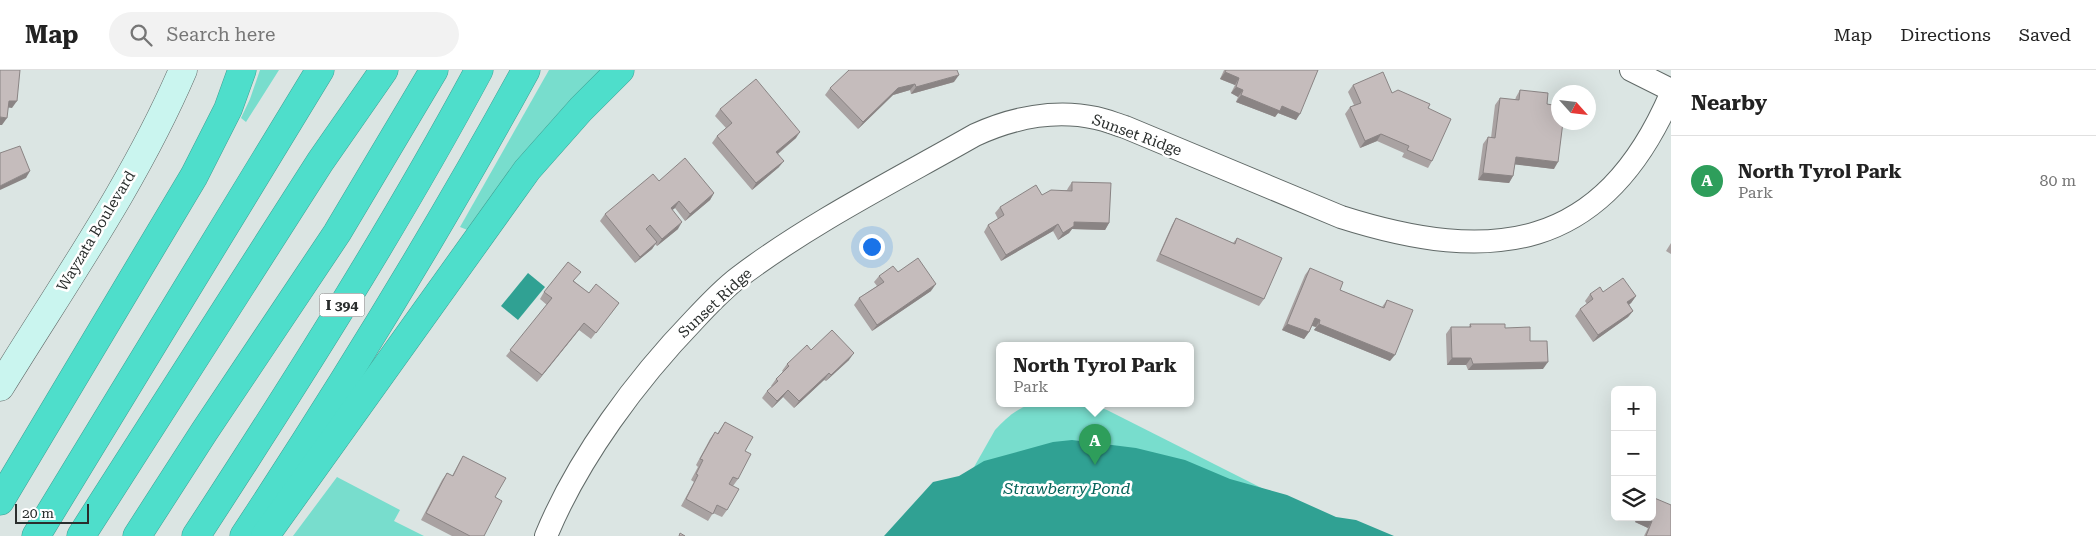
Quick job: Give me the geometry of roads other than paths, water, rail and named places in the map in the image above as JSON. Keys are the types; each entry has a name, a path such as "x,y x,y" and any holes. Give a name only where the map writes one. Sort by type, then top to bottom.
{"highway":[{"path":"0,501 194,176 228,109 242,70"},
{"path":"153,344 248,160 297,70"},
{"path":"36,536 320,70"},
{"path":"320,162 337,127 359,70"},
{"path":"81,536 320,162 384,70"},
{"path":"204,432 272,308 412,70"},
{"path":"137,536 337,233 434,70"},
{"name":"I 394","path":"196,536 262,435 340,309 480,70"},
{"path":"244,536 348,374 433,234 526,70"},
{"path":"265,536 528,170 582,108 620,70"}],"street":[{"name":"Wayzata Boulevard","path":"0,387 126,182 161,119 183,70"},
{"path":"1632,70 1671,92"},
{"name":"Sunset Ridge","path":"546,536 571,485 590,452 652,367 688,326 737,278 819,224 976,135 999,124 1051,115 1097,118 1125,127 1341,217 1368,226 1430,239 1491,242 1514,239 1538,232 1581,212 1599,200 1615,185 1640,154 1662,114 1671,92"}],"water":[{"path":"528,273 545,287 518,320 501,306"},
{"name":"Strawberry Pond","path":"1072,440 1136,448 1185,460 1230,479 1287,495 1336,517 1356,520 1394,536 884,536 933,482 959,476 984,461 1053,442"}],"place":[{"name":"North Tyrol Park","path":"1095,465"}]}
